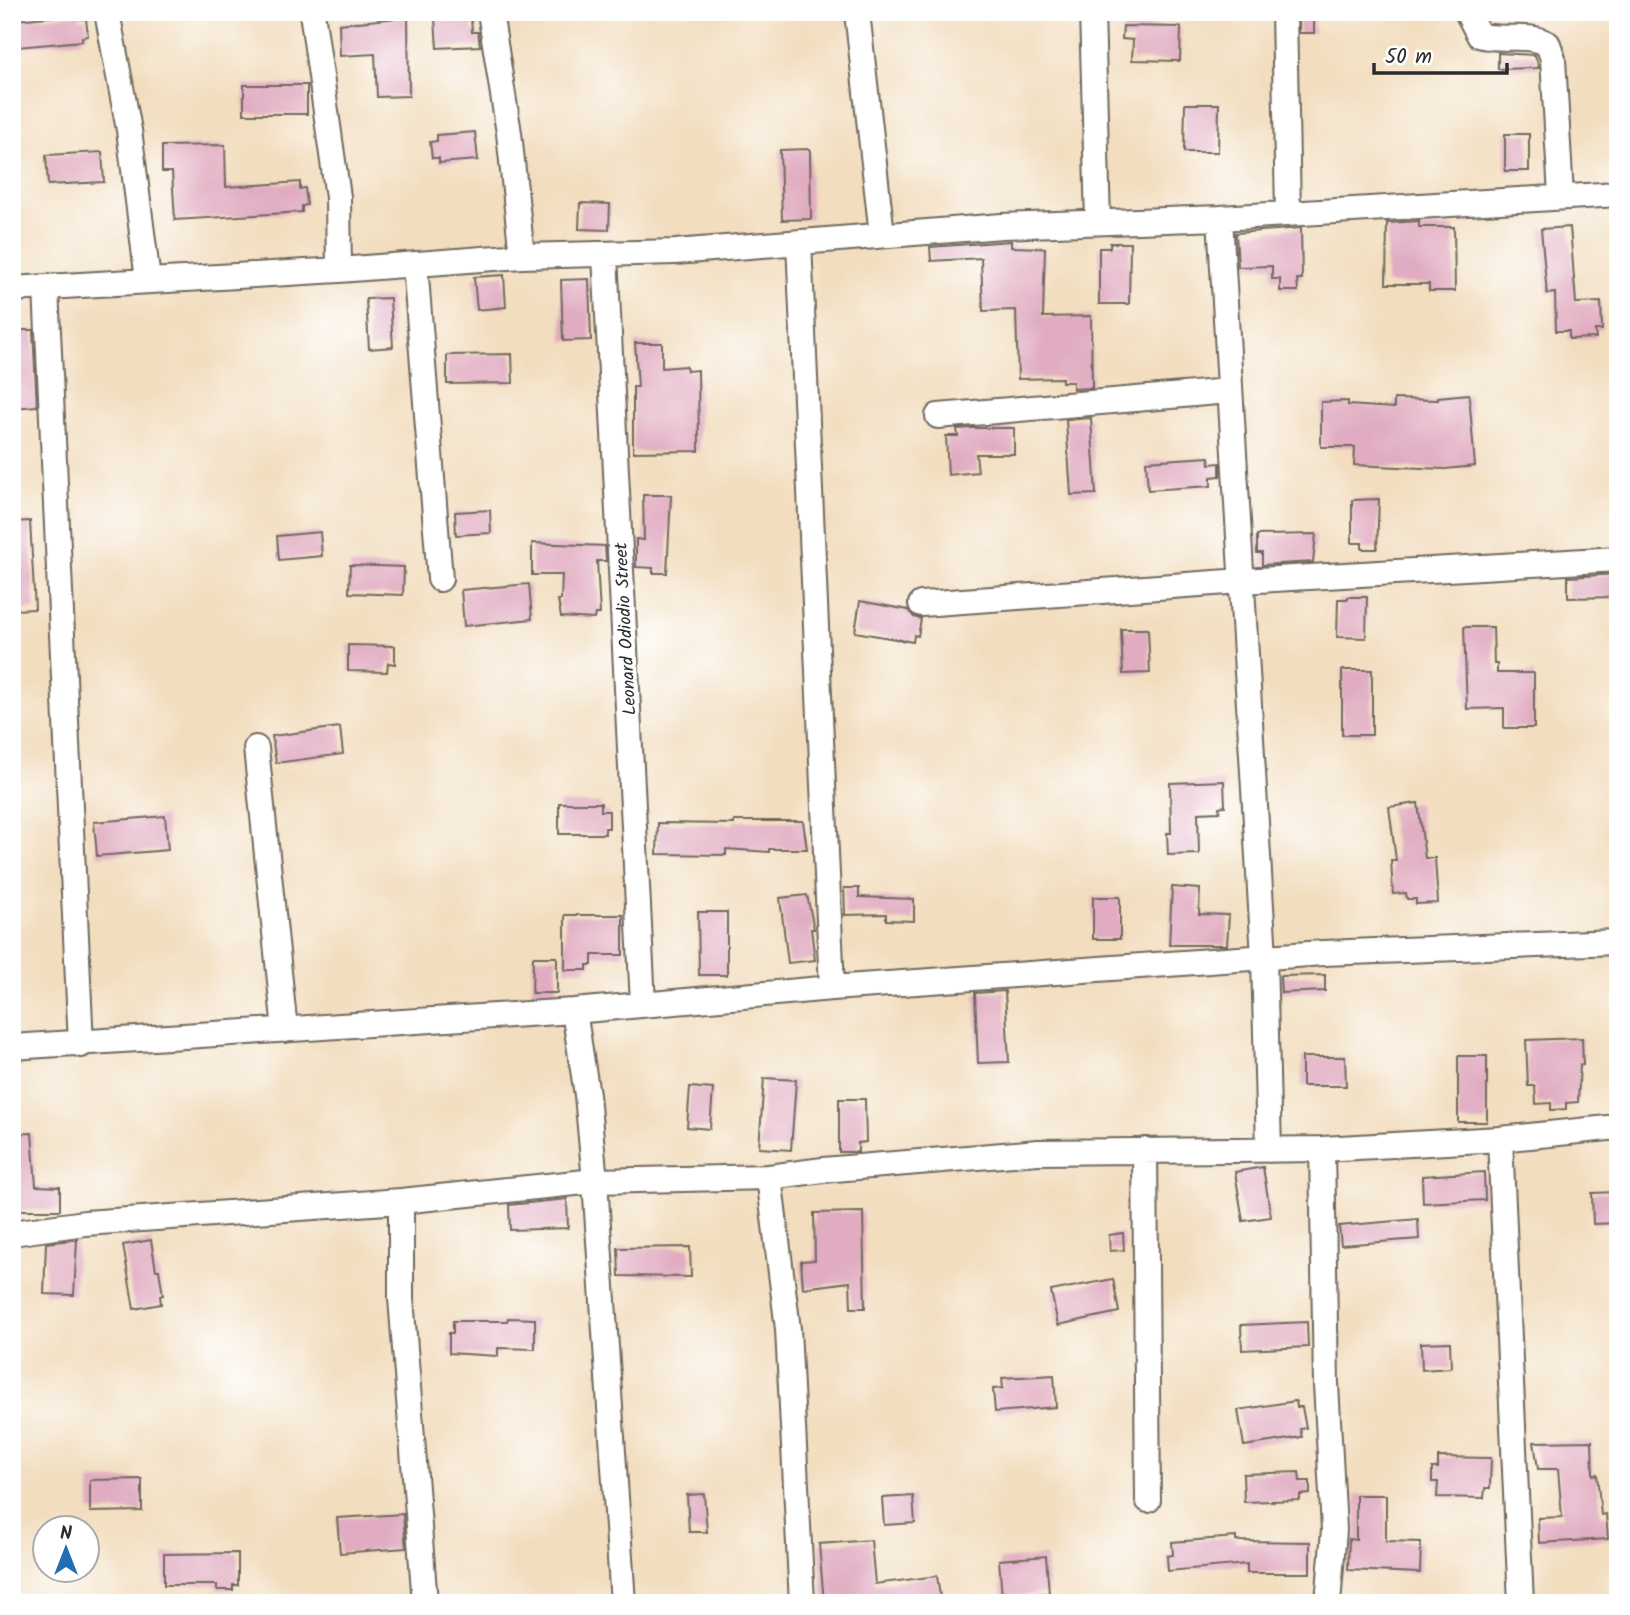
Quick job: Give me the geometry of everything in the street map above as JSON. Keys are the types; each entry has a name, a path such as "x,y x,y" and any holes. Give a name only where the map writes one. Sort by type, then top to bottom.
{"street":[{"path":"107,12 129,130 148,280"},
{"path":"312,12 338,197 339,270"},
{"path":"490,12 509,133 522,256"},
{"path":"857,12 881,235"},
{"path":"1092,12 1098,222"},
{"path":"1284,12 1287,214"},
{"path":"1467,12 1479,35 1497,40 1535,37 1548,44 1553,59 1561,196"},
{"path":"12,289 339,270 522,256 605,255 881,235 1618,194"},
{"path":"1220,218 1228,391 1264,957 1269,1150"},
{"path":"799,242 832,988"},
{"name":"Leonard Odiodio Street","path":"605,255 643,1004"},
{"path":"415,264 440,579"},
{"path":"46,288 81,1045"},
{"path":"938,416 1228,391"},
{"path":"920,604 1242,581 1618,559"},
{"path":"256,748 285,1030"},
{"path":"12,1047 81,1045 574,1011 832,988 1264,957 1618,942"},
{"path":"574,1011 587,1095 595,1181 623,1603"},
{"path":"12,1233 85,1223 401,1202 595,1181 769,1177 823,1170 1038,1153 1322,1149 1500,1139 1618,1126"},
{"path":"1500,1139 1521,1603"},
{"path":"1322,1149 1326,1384 1334,1530 1328,1603"},
{"path":"1144,1150 1148,1500"},
{"path":"769,1177 788,1329 802,1603"},
{"path":"401,1202 401,1298 425,1603"}],"building":[{"path":"1299,12 1314,12 1314,33 1299,33"},
{"path":"80,14 80,19 86,19 88,36 82,37 82,41 18,47 15,20"},
{"path":"408,17 409,96 377,97 375,54 340,56 339,24"},
{"path":"471,17 472,32 478,32 480,46 437,48 435,19"},
{"path":"1123,26 1181,27 1180,61 1132,60 1133,40 1122,39"},
{"path":"1498,53 1535,55 1539,68 1498,69"},
{"path":"244,85 307,85 307,114 244,114"},
{"path":"1185,104 1219,104 1218,152 1184,152"},
{"path":"475,132 478,160 439,163 439,158 432,158 430,142 437,141 437,135"},
{"path":"1505,134 1529,134 1529,171 1505,171"},
{"path":"225,145 226,187 300,182 300,189 305,188 307,205 302,206 302,212 175,220 172,172 162,172 162,146"},
{"path":"810,149 811,219 782,220 780,150"},
{"path":"102,152 104,182 48,185 46,155"},
{"path":"580,203 610,204 609,230 579,229"},
{"path":"1419,221 1419,227 1454,227 1455,291 1429,291 1429,284 1386,284 1387,223"},
{"path":"1570,227 1576,303 1601,302 1602,330 1595,330 1596,338 1569,339 1569,331 1556,331 1555,293 1547,294 1541,229"},
{"path":"1301,228 1302,279 1297,279 1298,291 1280,291 1280,279 1272,279 1272,266 1238,267 1236,233"},
{"path":"1011,241 1011,247 1045,248 1043,317 1091,316 1092,388 1073,389 1073,382 1062,382 1062,378 1018,379 1016,310 983,311 981,258 931,261 930,247"},
{"path":"1110,243 1130,243 1129,304 1099,304 1099,248 1110,248"},
{"path":"504,275 506,307 477,310 474,277"},
{"path":"589,279 591,340 563,341 561,280"},
{"path":"390,298 393,347 369,349 366,299"},
{"path":"12,330 33,330 37,406 12,408"},
{"path":"635,343 662,343 662,368 686,366 687,371 698,370 699,451 633,452 633,387 638,387"},
{"path":"512,354 513,383 447,384 447,355"},
{"path":"1469,394 1475,466 1445,469 1354,465 1355,447 1321,447 1321,402 1348,401 1348,405 1394,408 1394,399 1438,400 1438,397"},
{"path":"1091,418 1096,494 1071,495 1066,420"},
{"path":"1014,428 1014,454 976,454 978,472 948,475 946,436 958,436 957,429"},
{"path":"1209,457 1210,464 1220,463 1220,476 1211,477 1211,486 1148,490 1146,461"},
{"path":"643,495 671,495 667,573 653,573 653,568 636,567 636,539 644,540"},
{"path":"1379,499 1377,549 1362,549 1362,543 1352,543 1352,500"},
{"path":"490,510 491,533 456,535 455,512"},
{"path":"30,521 35,609 12,610 12,522"},
{"path":"320,532 322,556 279,560 277,536"},
{"path":"1316,534 1313,562 1262,565 1262,553 1257,553 1257,535"},
{"path":"532,543 605,546 606,561 597,561 600,614 595,614 594,619 561,617 558,600 561,600 562,575 532,575"},
{"path":"350,565 404,567 403,595 349,593"},
{"path":"1618,574 1618,597 1568,598 1568,577"},
{"path":"529,584 532,619 464,626 461,590"},
{"path":"1367,597 1366,638 1337,637 1338,599"},
{"path":"860,601 908,610 914,617 921,619 918,636 914,635 913,642 855,632"},
{"path":"1464,627 1493,627 1494,664 1497,664 1497,673 1534,673 1534,728 1504,728 1504,708 1467,709"},
{"path":"1121,629 1148,629 1150,673 1123,674"},
{"path":"348,645 395,646 395,664 388,663 387,672 348,671"},
{"path":"1342,670 1372,670 1372,735 1342,735"},
{"path":"340,727 343,754 276,763 272,736"},
{"path":"1224,781 1225,806 1219,807 1220,812 1198,813 1199,854 1168,855 1167,833 1171,833 1170,783"},
{"path":"559,803 601,803 601,811 609,811 609,828 605,828 605,834 559,834"},
{"path":"1418,803 1425,858 1435,858 1438,903 1416,904 1416,899 1407,899 1406,893 1393,894 1391,860 1396,860 1389,807"},
{"path":"165,816 168,850 97,856 94,822"},
{"path":"734,821 803,821 807,849 769,849 769,852 726,849 726,855 657,854 658,823 734,824"},
{"path":"1172,887 1200,889 1199,914 1229,915 1227,945 1169,945"},
{"path":"844,888 859,888 859,897 914,899 914,921 886,920 886,914 845,915"},
{"path":"807,895 814,929 811,929 815,960 788,963 780,898"},
{"path":"1093,897 1120,897 1120,939 1093,939"},
{"path":"698,912 727,912 727,975 699,975"},
{"path":"565,915 623,915 623,955 592,955 592,965 587,965 587,970 565,970"},
{"path":"533,957 557,957 557,993 532,993"},
{"path":"1325,975 1325,991 1281,993 1280,976"},
{"path":"1005,991 1009,1062 978,1063 975,993"},
{"path":"1582,1038 1583,1065 1580,1065 1578,1102 1566,1103 1566,1109 1551,1110 1551,1103 1536,1104 1535,1086 1528,1086 1526,1040"},
{"path":"1458,1056 1487,1056 1487,1122 1458,1122"},
{"path":"1302,1057 1345,1057 1346,1086 1302,1086"},
{"path":"764,1078 796,1080 791,1150 759,1148"},
{"path":"690,1087 713,1089 710,1129 687,1127"},
{"path":"839,1099 865,1099 866,1142 858,1143 858,1152 839,1152"},
{"path":"32,1133 36,1186 60,1187 60,1210 12,1210 12,1134"},
{"path":"1263,1167 1271,1217 1243,1221 1235,1172"},
{"path":"1484,1172 1485,1200 1423,1203 1422,1176"},
{"path":"1618,1192 1618,1223 1593,1224 1592,1193"},
{"path":"567,1199 568,1228 510,1230 509,1205"},
{"path":"863,1212 865,1308 851,1308 850,1282 803,1288 801,1261 815,1260 814,1213"},
{"path":"1418,1219 1419,1239 1341,1245 1339,1226"},
{"path":"1123,1233 1124,1250 1110,1251 1109,1235"},
{"path":"77,1240 74,1295 44,1294 46,1243"},
{"path":"151,1240 163,1295 160,1296 161,1304 134,1309 123,1245"},
{"path":"690,1247 691,1277 619,1276 618,1248"},
{"path":"1113,1279 1119,1312 1058,1325 1051,1291"},
{"path":"508,1318 535,1319 535,1349 498,1348 498,1356 449,1353 449,1333 453,1333 453,1321 507,1321"},
{"path":"1307,1322 1308,1347 1242,1350 1241,1325"},
{"path":"1450,1342 1451,1368 1422,1370 1421,1343"},
{"path":"1054,1375 1056,1407 995,1412 993,1389 1003,1388 1002,1378"},
{"path":"1296,1401 1297,1407 1302,1407 1306,1428 1300,1429 1302,1437 1244,1446 1238,1410"},
{"path":"1592,1441 1593,1475 1597,1474 1601,1515 1606,1514 1608,1539 1539,1543 1538,1518 1562,1517 1558,1469 1538,1469 1534,1442"},
{"path":"1438,1457 1491,1458 1490,1488 1485,1488 1484,1498 1437,1497 1438,1482 1432,1482 1432,1468 1438,1468"},
{"path":"1299,1472 1300,1481 1310,1481 1310,1494 1300,1495 1300,1500 1244,1502 1243,1474"},
{"path":"142,1479 142,1511 90,1512 90,1480"},
{"path":"704,1494 707,1532 689,1532 687,1495"},
{"path":"1356,1495 1386,1495 1386,1541 1421,1542 1420,1573 1348,1570 1349,1539 1356,1540"},
{"path":"913,1496 915,1523 884,1525 882,1498"},
{"path":"403,1514 406,1548 340,1553 337,1518"},
{"path":"1236,1537 1236,1541 1310,1542 1310,1573 1247,1573 1247,1564 1168,1571 1167,1556 1173,1555 1172,1542"},
{"path":"871,1540 875,1584 937,1576 941,1603 824,1603 819,1544"},
{"path":"238,1553 238,1585 233,1585 233,1590 217,1590 217,1585 164,1585 164,1554"},
{"path":"1046,1556 1049,1593 1002,1596 999,1560"}]}
